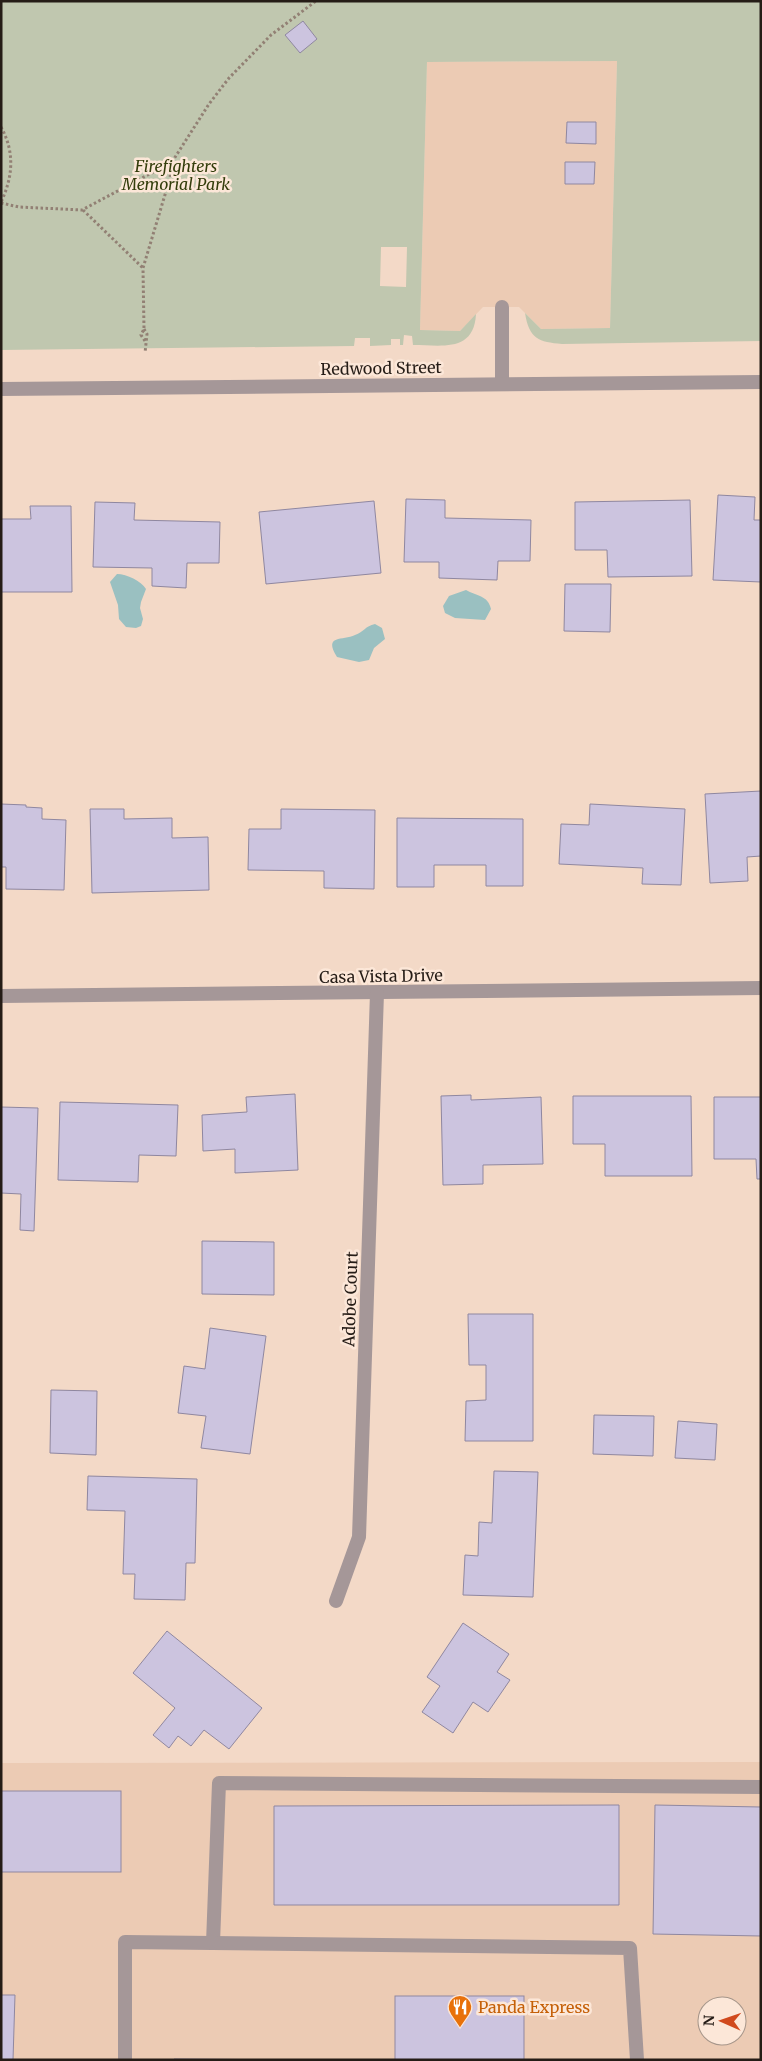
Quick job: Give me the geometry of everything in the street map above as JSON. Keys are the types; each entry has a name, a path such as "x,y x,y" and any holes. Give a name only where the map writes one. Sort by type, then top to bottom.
{"street":[{"path":"502,307 502,384"},
{"name":"Redwood Street","path":"1,389 761,382"},
{"name":"Casa Vista Drive","path":"1,996 761,988"},
{"name":"Adobe Court","path":"336,1601 359,1537 377,993"},
{"path":"213,1943 219,1783 761,1787"},
{"path":"125,2060 126,1942 630,1948 637,2060"}],"path":[{"path":"145,353 145,341 141,335 144,329 144,268 170,178 172,162 209,104 241,64 271,35 316,1"},
{"path":"1,127 10,147 11,176 1,202 19,207 82,210 172,162"},
{"path":"82,210 144,268"}],"shaded area":[{"path":"617,61 610,328 541,329 519,307 483,307 460,331 420,330 427,62"},
{"path":"761,1762 761,2060 1,2060 1,1763"}],"green space":[{"name":"Firefighters Memorial Park","path":"1,1 761,1 761,341 562,344 536,338 529,329 525,313 541,329 610,328 617,61 427,62 420,330 460,331 476,314 474,327 463,341 445,345 413,345 412,336 404,335 403,345 400,345 400,339 391,339 391,345 370,346 370,338 355,338 354,346 1,350","holes":["381,247 407,247 406,287 380,286"]}],"water":[{"path":"117,574 133,578 146,589 140,608 143,619 141,626 136,628 126,627 119,619 118,605 110,582"},
{"path":"466,590 481,596 489,604 491,609 485,620 455,618 445,613 443,606 449,596"},
{"path":"375,624 382,628 385,639 374,648 369,660 359,662 337,657 333,650 333,642 358,634"}],"building":[{"path":"303,21 317,39 300,53 285,35"},
{"path":"567,122 596,122 596,144 566,143"},
{"path":"565,162 595,162 594,184 565,184"},
{"path":"718,495 755,497 754,520 761,520 761,582 713,580"},
{"path":"406,499 445,500 445,518 531,520 530,561 498,561 497,580 439,578 439,562 404,562"},
{"path":"690,500 692,576 608,577 607,550 575,550 575,502"},
{"path":"374,501 381,573 266,584 259,512"},
{"path":"95,502 135,503 134,520 220,522 219,563 187,563 186,588 152,586 152,568 93,567"},
{"path":"30,506 71,506 72,592 1,592 1,519 31,519"},
{"path":"565,584 611,584 610,632 564,631"},
{"path":"761,791 761,856 747,857 748,881 710,883 705,794"},
{"path":"1,804 42,808 42,819 66,820 64,890 6,889 6,867 1,867"},
{"path":"590,804 685,809 681,885 642,884 643,868 559,864 561,824 589,825"},
{"path":"90,809 124,809 124,819 172,818 172,838 208,837 209,890 92,893"},
{"path":"281,809 375,810 374,889 324,888 324,871 248,870 249,829 281,829"},
{"path":"397,818 523,819 523,886 486,886 486,865 434,865 434,887 397,887"},
{"path":"295,1094 298,1170 235,1173 235,1149 203,1151 202,1115 247,1112 246,1097"},
{"path":"471,1095 471,1100 541,1097 543,1164 483,1165 483,1184 443,1185 441,1096"},
{"path":"573,1096 691,1096 692,1176 605,1176 605,1144 573,1144"},
{"path":"714,1097 761,1097 761,1179 757,1179 756,1159 714,1159"},
{"path":"60,1102 178,1105 176,1156 139,1155 138,1182 58,1180"},
{"path":"1,1107 38,1108 34,1231 20,1230 21,1194 1,1193"},
{"path":"202,1241 274,1242 274,1295 202,1294"},
{"path":"468,1314 533,1314 533,1441 465,1441 466,1401 486,1400 486,1365 469,1365"},
{"path":"210,1328 266,1336 250,1454 201,1448 206,1416 178,1413 184,1366 205,1369"},
{"path":"51,1390 97,1391 96,1455 50,1453"},
{"path":"594,1415 654,1416 653,1456 593,1454"},
{"path":"678,1421 717,1424 715,1460 675,1458"},
{"path":"494,1471 538,1472 533,1597 463,1595 465,1555 478,1556 479,1522 492,1523"},
{"path":"88,1476 197,1479 195,1563 186,1563 185,1600 134,1599 135,1574 123,1574 125,1511 87,1510"},
{"path":"463,1623 509,1654 497,1672 510,1680 488,1712 473,1702 453,1733 422,1712 440,1686 427,1677"},
{"path":"167,1631 262,1708 229,1749 204,1730 191,1746 178,1736 169,1748 153,1735 175,1708 133,1673"},
{"path":"1,1791 121,1791 121,1872 1,1872"},
{"path":"619,1805 619,1905 274,1905 274,1806"},
{"path":"655,1805 761,1807 761,1936 653,1934"},
{"path":"1,1995 15,1995 13,2060 1,2060"},
{"name":"Panda Express","path":"395,1996 524,1996 524,2060 395,2060"},
{"path":"174,2059 303,2060 174,2060"}],"place":[{"name":"Panda Express","path":"460,2028"}]}
